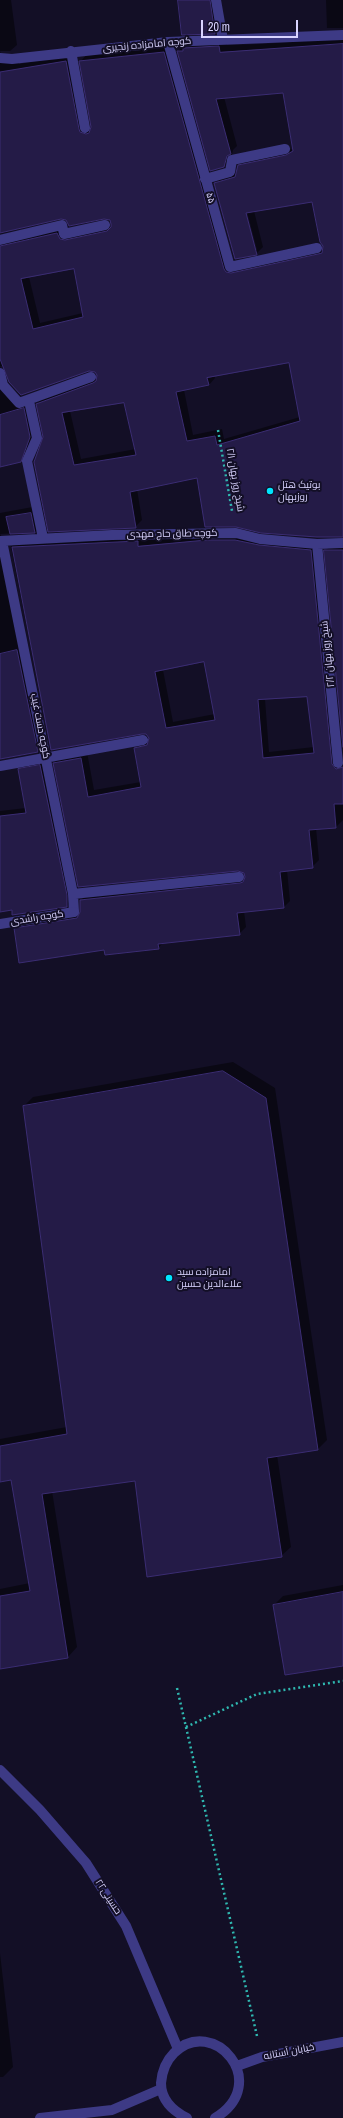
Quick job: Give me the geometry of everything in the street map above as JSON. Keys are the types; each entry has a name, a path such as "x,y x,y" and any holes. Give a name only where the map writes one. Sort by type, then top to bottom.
{"street":[{"path":"216,0 223,40"},
{"name":"کوچه امامزاده زنجیری","path":"0,58 12,59 71,51 168,42 343,35"},
{"name":"۵۵","path":"168,42 230,268 317,248"},
{"path":"71,51 85,128"},
{"path":"205,180 230,172 232,160 285,149"},
{"path":"0,240 62,225 64,234 105,225"},
{"path":"0,372 3,385 18,403 29,401 91,377"},
{"path":"29,401 37,438 27,461 43,538"},
{"name":"کوچه طاق حاج مهدی","path":"1,541 43,538 236,533 260,539 317,544 343,543"},
{"name":"کوچه دست غیب","path":"1,541 73,894 74,912"},
{"name":"شیخ روز بهان ۲/۲","path":"317,544 338,763"},
{"path":"0,766 143,740"},
{"path":"73,894 239,877"},
{"name":"کوچه راشدی","path":"0,924 74,912"},
{"name":"حسینی۲۲","path":"0,1770 40,1810 86,1863 126,1926 178,2049"},
{"path":"187,2118 176,2113 166,2102 161,2088 162,2074 167,2060 178,2049 190,2044 204,2042 218,2046 229,2054 237,2066 240,2078 239,2091 234,2102 225,2112 215,2118"},
{"name":"خیابان آستانه","path":"237,2066 262,2057 343,2042"},
{"path":"40,2118 112,2110 161,2088"}],"path":[{"name":"شیخ روز بهان ۲/۱","path":"218,430 236,533"},
{"path":"186,1727 257,1694 343,1681"},
{"path":"177,1688 262,2057"}],"building":[{"path":"178,0 210,0 215,34 182,35"},
{"path":"343,44 343,537 317,537 261,533 236,527 205,527 197,478 130,492 136,528 48,532 34,462 43,437 36,404 93,383 96,381 97,375 95,372 89,371 21,395 9,382 0,359 0,246 57,233 60,239 65,240 107,231 111,227 111,224 110,220 104,219 69,226 66,220 61,219 0,233 0,72 66,61 79,129 80,132 86,134 89,133 91,127 79,61 164,52 226,272 231,273 322,253 323,246 320,242 312,202 246,213 257,255 235,259 214,183 235,177 238,165 286,155 293,151 283,93 216,99 231,154 227,156 224,167 210,171 177,51 183,51 183,48 219,46 220,52","holes":["74,269 83,317 33,329 21,279","289,363 300,421 217,445 215,436 187,441 176,392 209,385 207,378","124,403 136,455 74,465 62,413"]},
{"path":"24,408 30,437 21,462 0,467 0,415"},
{"path":"31,513 35,533 10,534 6,517"},
{"path":"207,540 235,540 259,545 311,550 332,764 336,769 343,767 343,804 334,804 336,828 309,830 313,868 280,872 284,908 237,913 240,935 158,944 159,949 105,955 104,950 19,963 14,928 77,918 80,912 80,900 240,883 243,882 245,877 244,873 238,871 78,887 53,763 81,758 88,797 141,787 134,748 147,745 149,738 146,734 142,734 51,750 12,547 138,541 138,546","holes":["204,662 215,720 166,728 155,672","307,697 314,753 263,758 258,700"]},
{"path":"324,550 343,550 343,747"},
{"path":"17,650 38,752 0,759 0,654"},
{"path":"40,765 67,895 67,907 12,915 12,910 0,912 0,816 26,813 18,769"},
{"name":"امامزاده سید علاءالدین حسین","path":"223,1071 266,1098 318,1450 267,1458 282,1557 147,1577 135,1481 42,1494 68,1658 0,1669 0,1596 30,1591 11,1480 0,1482 0,1446 67,1434 23,1106"},
{"path":"343,1592 343,1666 285,1675 273,1605"}],"place":[{"name":"بوتیک هتل روزبهان","path":"270,491"},
{"name":"امامزاده سید علاءالدین حسین","path":"169,1278"}]}
